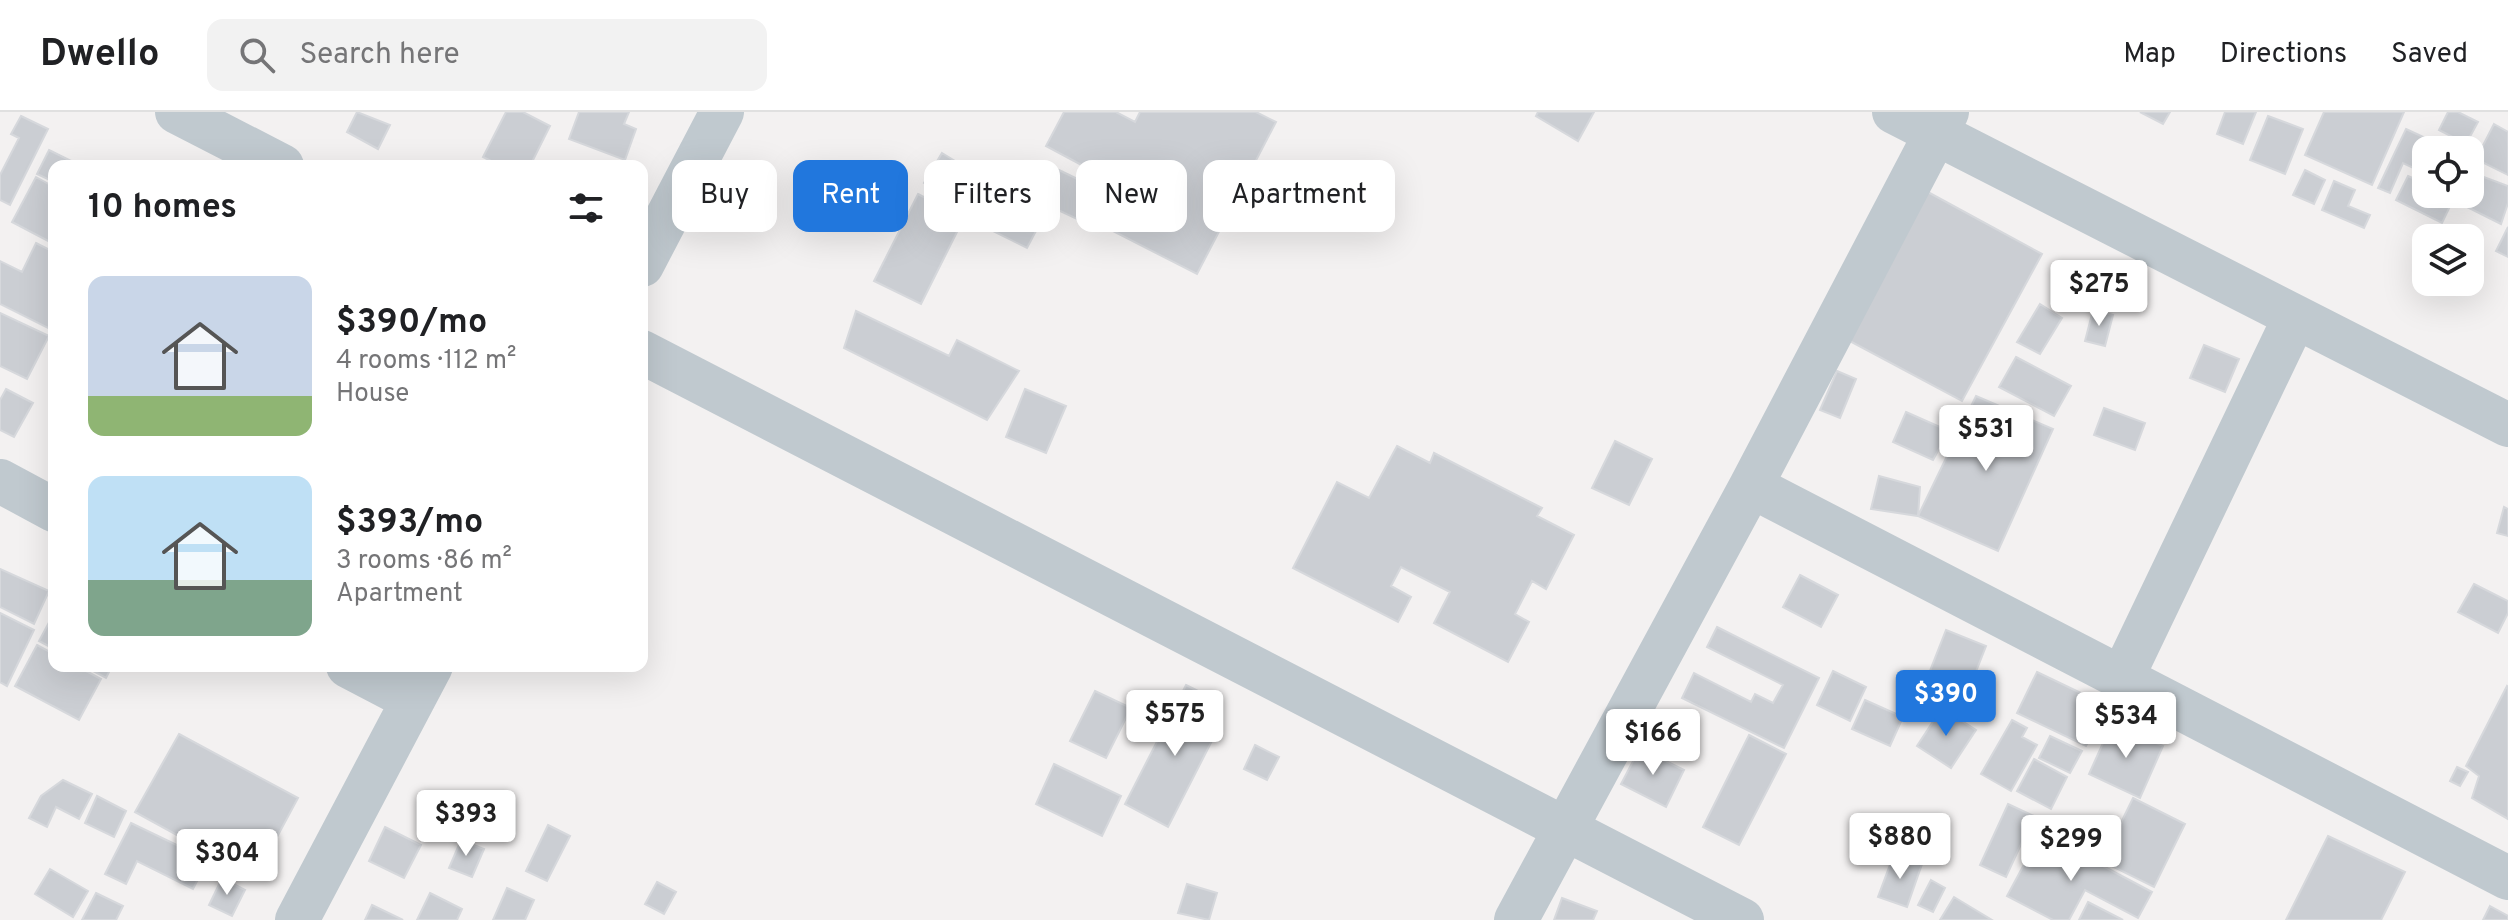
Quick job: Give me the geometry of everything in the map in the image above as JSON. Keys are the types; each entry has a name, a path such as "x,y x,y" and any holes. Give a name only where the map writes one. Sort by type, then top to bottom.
{"street":[{"path":"177,112 270,160"},
{"path":"648,254 722,112"},
{"path":"1894,112 1942,123 2295,317 2508,425"},
{"path":"1516,920 1751,486 1942,123"},
{"path":"2122,678 2295,317"},
{"path":"648,355 1742,920"},
{"path":"0,481 48,507"},
{"path":"1751,486 2508,878"},
{"path":"297,920 422,683 374,672"}],"building":[{"path":"357,112 390,125 378,149 347,132"},
{"path":"506,112 523,112 550,126 533,160 489,160 483,157"},
{"path":"579,112 629,112 624,124 636,129 625,160 569,139"},
{"path":"1064,112 1116,112 1135,122 1140,112 1256,112 1276,122 1256,160 1203,160 1203,232 1219,232 1197,274 1115,232 1187,232 1187,160 1076,162 1046,146"},
{"path":"1538,112 1594,112 1578,141 1536,116"},
{"path":"2140,112 2170,112 2163,124"},
{"path":"2225,112 2256,112 2243,144 2217,134"},
{"path":"2324,112 2404,112 2372,185 2305,155"},
{"path":"2448,112 2458,112 2478,122 2470,136 2451,136 2439,130"},
{"path":"21,116 48,129 10,205 0,200 0,175 19,138 11,134"},
{"path":"2268,116 2303,129 2285,174 2250,160"},
{"path":"2494,124 2508,132 2508,175 2484,163 2484,143"},
{"path":"2406,129 2421,136 2412,136 2412,167 2403,163 2390,193 2378,188"},
{"path":"49,150 69,160 48,160 48,179 37,174"},
{"path":"942,153 953,160 938,160"},
{"path":"1060,170 1076,178 1076,219 1060,211"},
{"path":"2305,170 2325,180 2314,204 2293,195"},
{"path":"2408,176 2412,178 2412,208 2396,200"},
{"path":"36,177 48,184 48,241 12,222"},
{"path":"2484,177 2508,186 2508,203 2501,224 2469,208 2484,208"},
{"path":"2334,181 2355,190 2348,206 2370,215 2364,228 2322,210"},
{"path":"1926,191 2042,254 1962,401 1846,339"},
{"path":"918,194 924,197 924,232 957,232 921,304 874,281 899,232 908,232 908,214"},
{"path":"2412,208 2449,208 2442,223"},
{"path":"2508,227 2508,257 2496,251"},
{"path":"995,232 1035,232 1027,248"},
{"path":"36,243 48,249 48,328 0,304 0,261 22,272"},
{"path":"2040,304 2062,318 2040,354 2017,342"},
{"path":"2093,310 2113,315 2105,346 2085,341"},
{"path":"856,311 949,356 957,340 1019,371 987,420 844,348"},
{"path":"0,313 48,336 27,379 0,366"},
{"path":"2204,345 2239,359 2225,392 2190,378"},
{"path":"2016,357 2071,386 2054,416 1999,387"},
{"path":"1837,371 1856,379 1840,418 1820,410"},
{"path":"6,389 33,403 14,437 0,430 0,400"},
{"path":"1025,389 1066,406 1046,453 1006,437"},
{"path":"1976,396 2053,429 1998,551 1918,516"},
{"path":"2104,408 2145,423 2135,450 2094,435"},
{"path":"1906,412 1949,431 1933,460 1893,442"},
{"path":"1615,441 1652,459 1629,505 1592,488"},
{"path":"1397,446 1430,463 1434,453 1542,508 1537,516 1574,535 1546,589 1532,581 1515,614 1529,622 1508,662 1434,623 1450,592 1401,567 1391,586 1411,597 1398,622 1293,568 1337,482 1369,498"},
{"path":"1879,476 1920,487 1918,516 1871,509"},
{"path":"2504,507 2508,509 2508,536 2497,533"},
{"path":"0,569 48,591 34,624 0,607"},
{"path":"1800,575 1838,595 1821,627 1783,607"},
{"path":"2474,584 2508,601 2508,613 2498,633 2458,612"},
{"path":"0,613 34,630 7,686 0,682"},
{"path":"48,624 48,646 39,641"},
{"path":"1717,627 1819,678 1784,748 1682,698 1694,673 1751,702 1755,694 1773,703 1783,685 1707,647"},
{"path":"1946,630 1986,646 1968,692 1928,676"},
{"path":"37,645 48,651 48,672 88,672 101,679 79,720 15,686"},
{"path":"1833,671 1866,687 1850,721 1817,705"},
{"path":"95,672 109,672 106,678"},
{"path":"2037,672 2106,705 2086,746 2017,713"},
{"path":"1186,685 1214,699 1204,719 1219,727 1168,827 1125,804"},
{"path":"2507,686 2508,819 2472,798 2479,776 2466,766"},
{"path":"1095,691 1131,708 1106,758 1070,741"},
{"path":"1865,700 1903,717 1890,746 1852,729"},
{"path":"1942,708 1976,730 1951,768 1917,746"},
{"path":"2012,720 2027,728 2022,737 2037,745 2011,791 1981,774"},
{"path":"2112,723 2163,746 2140,798 2089,774"},
{"path":"179,734 298,798 255,878 135,812"},
{"path":"1749,735 1786,754 1739,845 1703,827"},
{"path":"2050,736 2082,751 2070,773 2039,758"},
{"path":"1255,745 1279,757 1267,780 1244,769"},
{"path":"1640,748 1684,770 1666,807 1621,784"},
{"path":"2034,759 2067,777 2051,809 2017,791"},
{"path":"1054,764 1121,796 1102,836 1036,804"},
{"path":"2457,767 2468,772 2460,786 2450,781"},
{"path":"63,780 92,794 79,819 56,807 47,827 29,818 41,796"},
{"path":"97,796 126,811 114,837 85,823"},
{"path":"2133,798 2185,824 2154,887 2051,836 2059,818 2111,843"},
{"path":"2008,804 2034,816 2006,877 1980,865"},
{"path":"131,823 208,860 193,889 137,861 126,884 105,874"},
{"path":"548,825 570,836 547,881 526,871"},
{"path":"385,827 421,845 404,878 369,861"},
{"path":"2041,833 2152,892 2138,918 2085,890 2069,920 2053,920 2007,896"},
{"path":"2328,836 2405,872 2381,920 2286,920"},
{"path":"461,840 484,849 472,877 449,868"},
{"path":"1894,854 1922,864 1907,907 1878,897"},
{"path":"50,869 88,891 73,917 35,894"},
{"path":"222,878 245,890 232,916 209,905"},
{"path":"1931,880 1945,888 1933,912 1918,905"},
{"path":"657,882 676,892 664,914 645,904"},
{"path":"1187,884 1217,893 1209,920 1178,913"},
{"path":"507,888 534,900 525,920 493,920"},
{"path":"96,893 123,906 116,920 82,920"},
{"path":"430,893 462,909 457,920 417,920"},
{"path":"1954,897 1992,920 1940,920"},
{"path":"1562,898 1597,911 1593,920 1554,920"},
{"path":"2088,902 2123,920 2079,920"},
{"path":"372,905 403,920 365,920"},
{"path":"2490,906 2508,916 2508,920 2483,920"}]}
